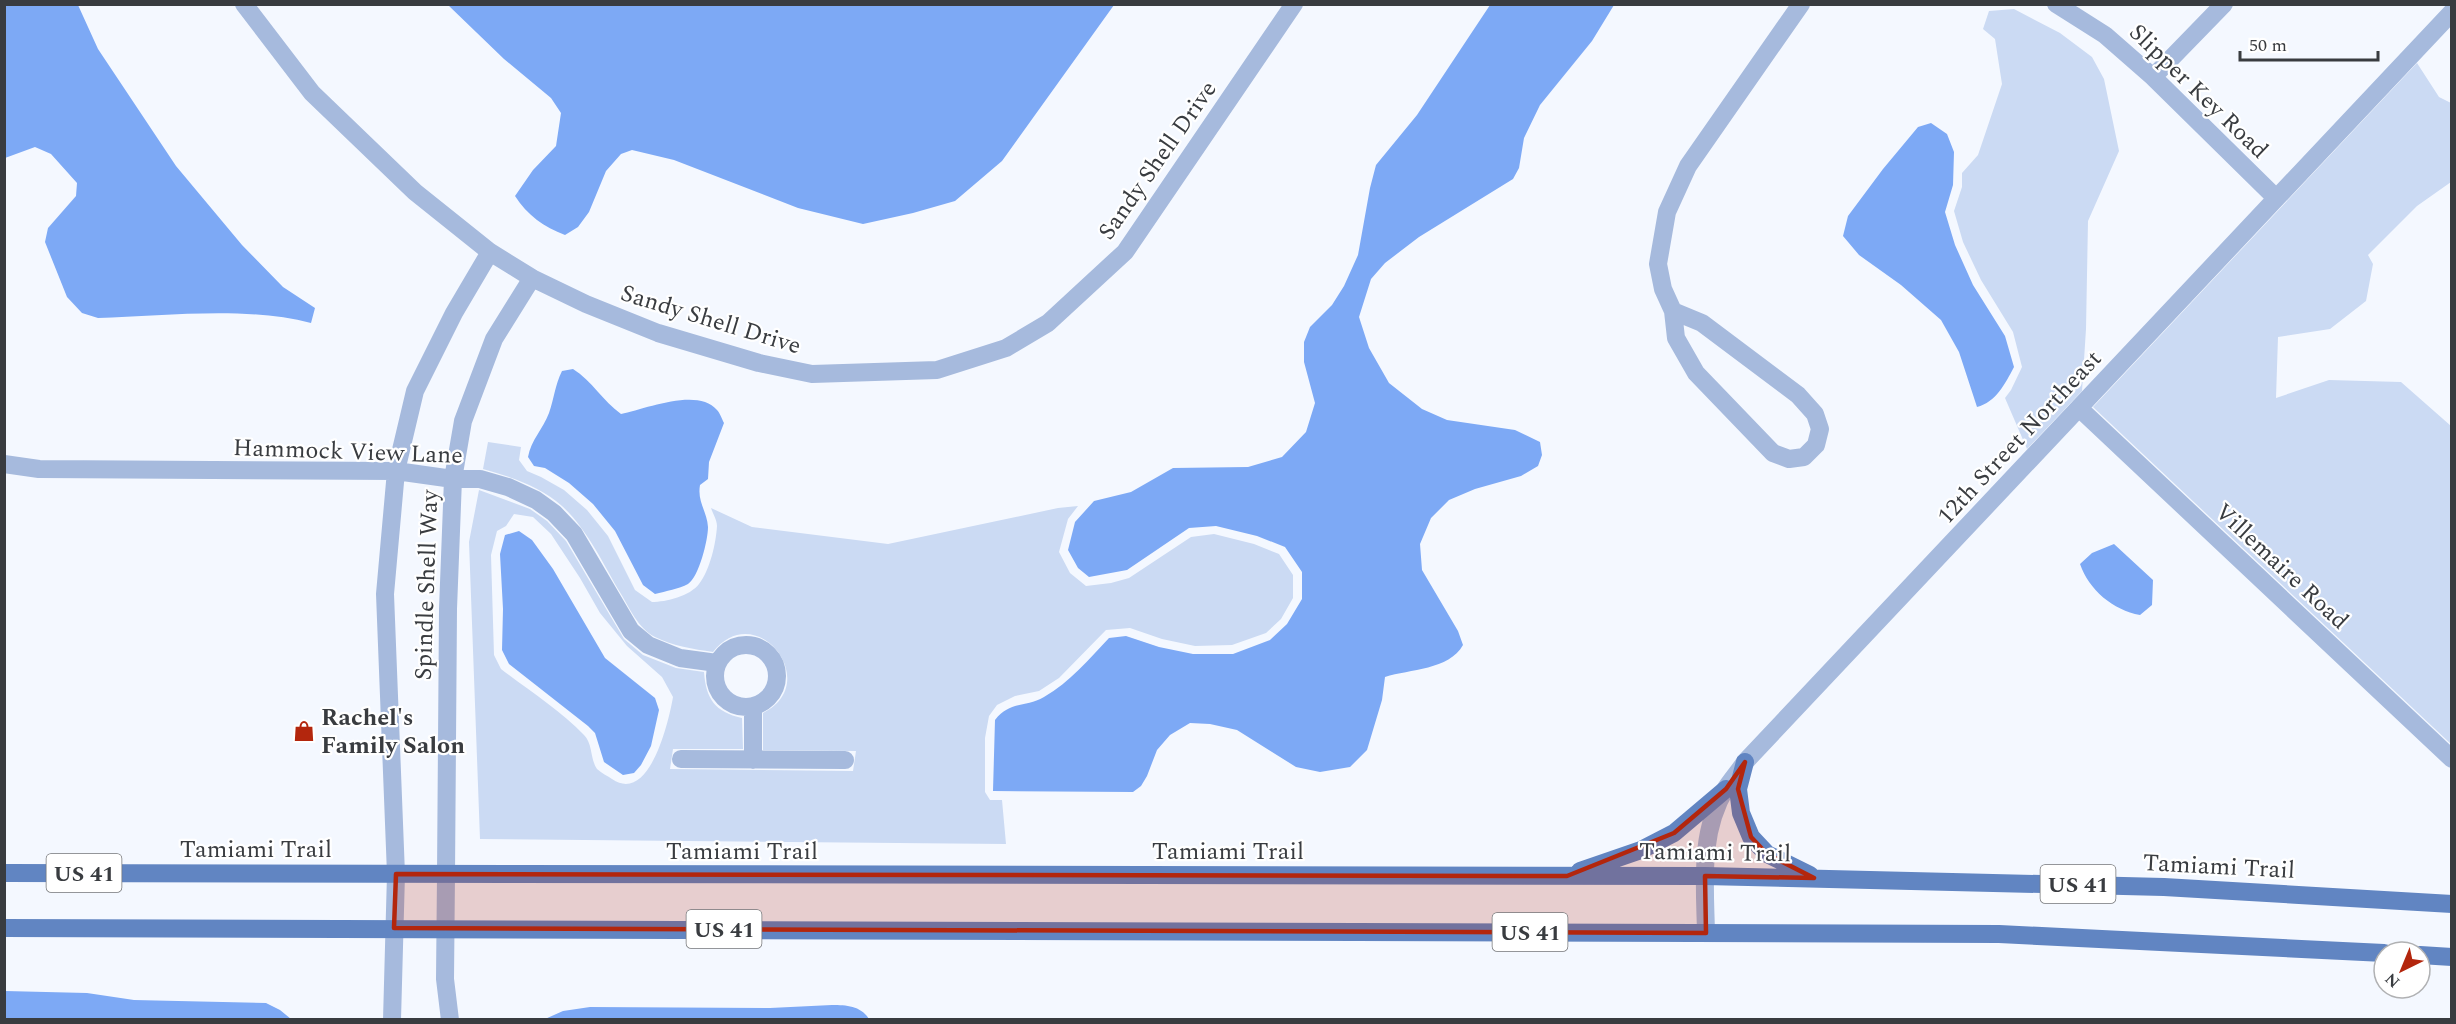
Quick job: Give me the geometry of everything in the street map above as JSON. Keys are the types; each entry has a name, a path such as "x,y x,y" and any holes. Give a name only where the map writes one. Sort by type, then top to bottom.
{"main road":[{"path":"1745,762 1738,789 1741,813 1751,837 1767,854 1814,878"},
{"path":"1567,876 1641,850 1674,833 1726,789"},
{"name":"Tamiami Trail","path":"4,873 1705,876 2175,887 2451,904"},
{"name":"US 41","path":"4,928 1999,934 2372,952"},
{"path":"2432,956 2451,957"}],"street":[{"name":"Sandy Shell Drive","path":"243,4 312,93 415,192 490,252 532,278 586,304 658,333 759,363 812,374 938,370 1006,348 1048,323 1125,252 1294,4"},
{"path":"1673,311 1702,323 1798,395 1815,414 1820,429 1816,445 1804,457 1789,459 1773,453 1696,373 1676,338 1673,311 1663,289 1658,264 1667,212 1688,166 1801,4"},
{"name":"Slipper Key Road","path":"2056,4 2105,35 2153,77 2275,197"},
{"path":"2153,77 2224,4"},
{"name":"12th Street Northeast","path":"1706,933 1707,838 1713,816 1726,789 1745,762 2451,12"},
{"name":"Spindle Shell Way","path":"392,1020 396,874 385,594 396,471 415,391 454,314 490,252"},
{"name":"Spindle Shell Way","path":"450,1020 445,978 448,609 453,479 463,421 494,339 532,278"},
{"name":"Villemaire Road","path":"2079,408 2451,759"},
{"name":"Hammock View Lane","path":"4,464 39,469 396,471 453,479 480,479 508,487 536,500 554,513 574,534 631,631 648,645 680,658 717,663"},
{"path":"738,646 756,647 770,657 776,666 775,687 770,696 753,707 733,705 724,700 715,683 717,663 729,649 738,646"},
{"path":"753,707 753,760"},
{"path":"681,759 845,760"}],"highlighted area":[{"path":"1745,762 1738,789 1751,837 1767,854 1814,878 1705,876 1706,933 394,928 396,874 1567,876 1674,833 1726,789"}],"shaded area":[{"path":"2014,9 2060,33 2092,57 2104,79 2119,151 2088,221 2086,329 2082,391 2027,449 2005,398 2022,367 2013,332 1981,280 1963,242 1954,211 1962,187 1962,173 1978,155 2002,84 1995,39 1983,29 1989,11"},
{"path":"2417,63 2439,97 2451,103 2451,182 2417,206 2368,255 2373,264 2366,301 2330,329 2278,337 2276,398 2329,380 2401,382 2451,426 2451,744 2093,407"},
{"path":"488,442 521,447 519,460 527,471 564,490 587,510 608,536 635,590 652,602 684,595 695,588 703,578 712,556 717,526 711,508 752,527 888,544 1058,508 1078,506 1068,519 1059,552 1070,573 1086,586 1129,578 1191,537 1214,534 1254,544 1279,554 1293,575 1293,598 1281,619 1266,633 1232,645 1195,646 1162,639 1130,628 1106,630 1059,678 1039,691 1015,696 997,705 989,716 985,738 985,792 990,800 1002,800 1006,844 480,839 469,542 479,490 530,509 547,521 566,541 624,639 643,655 676,668 704,672 707,690 714,703 725,712 742,718 743,749 673,749 670,769 853,771 856,751 763,750 763,713 780,700 787,683 785,666 777,651 764,639 748,634 730,638 713,652 676,645 655,637 635,618 587,536 562,506 535,488 483,469","holes":["514,514 533,517 551,534 600,613 627,646 662,677 673,697 662,740 647,771 637,780 625,784 597,769 589,743 584,735 501,669 494,655 491,555 497,531 506,526"]}],"water":[{"path":"4,5 78,5 98,49 176,166 242,245 283,287 315,308 311,323 233,313 98,318 82,313 67,297 45,242 48,228 76,196 77,183 51,154 35,147 5,158"},
{"path":"448,5 1114,5 1002,161 955,201 863,224 798,208 674,160 632,150 621,154 606,171 589,212 578,227 565,235 537,220 515,196 533,170 556,146 561,113 551,98 504,59"},
{"path":"1490,5 1614,5 1592,41 1540,105 1524,138 1519,168 1513,179 1419,237 1385,263 1371,279 1359,317 1369,348 1389,383 1422,409 1447,420 1515,430 1540,442 1542,455 1538,466 1521,476 1475,489 1449,500 1431,518 1420,544 1422,570 1458,631 1463,645 1457,653 1439,664 1385,677 1382,700 1367,750 1350,767 1320,772 1296,767 1237,730 1210,724 1190,723 1170,735 1157,750 1147,776 1141,786 1133,792 993,791 995,720 1013,707 1037,700 1053,691 1079,670 1109,638 1126,636 1159,647 1193,654 1233,654 1270,640 1287,624 1302,599 1302,572 1285,547 1257,536 1216,526 1189,528 1127,570 1089,577 1078,568 1068,550 1075,522 1094,501 1131,492 1173,468 1248,467 1282,457 1306,432 1315,403 1304,362 1304,342 1310,327 1332,305 1344,286 1358,255 1376,165 1417,115"},
{"path":"1931,123 1947,134 1954,152 1953,185 1945,212 1955,245 1973,285 2005,336 2014,367 1995,397 1977,407 1959,352 1941,320 1901,285 1859,255 1843,236 1848,216 1883,169 1918,127"},
{"path":"573,369 621,414 657,404 697,400 708,403 720,414 724,423 709,462 708,479 700,485 699,491 708,527 706,540 696,574 688,584 655,594 643,585 615,531 593,504 569,483 545,468 534,466 528,457 549,413 562,371"},
{"path":"519,531 532,540 553,569 605,658 655,698 659,710 651,746 634,773 623,775 604,762 595,733 509,664 502,650 503,609 500,554 505,535"},
{"path":"2114,544 2153,580 2152,605 2140,615 2120,609 2103,597 2089,582 2080,564 2092,553"},
{"path":"5,991 87,993 134,1000 266,1003 291,1019 5,1019"},
{"path":"832,1005 858,1009 869,1019 545,1019 563,1011 590,1007 770,1008"}],"place":[{"name":"Rachel's Family Salon","path":"304,731"}]}
